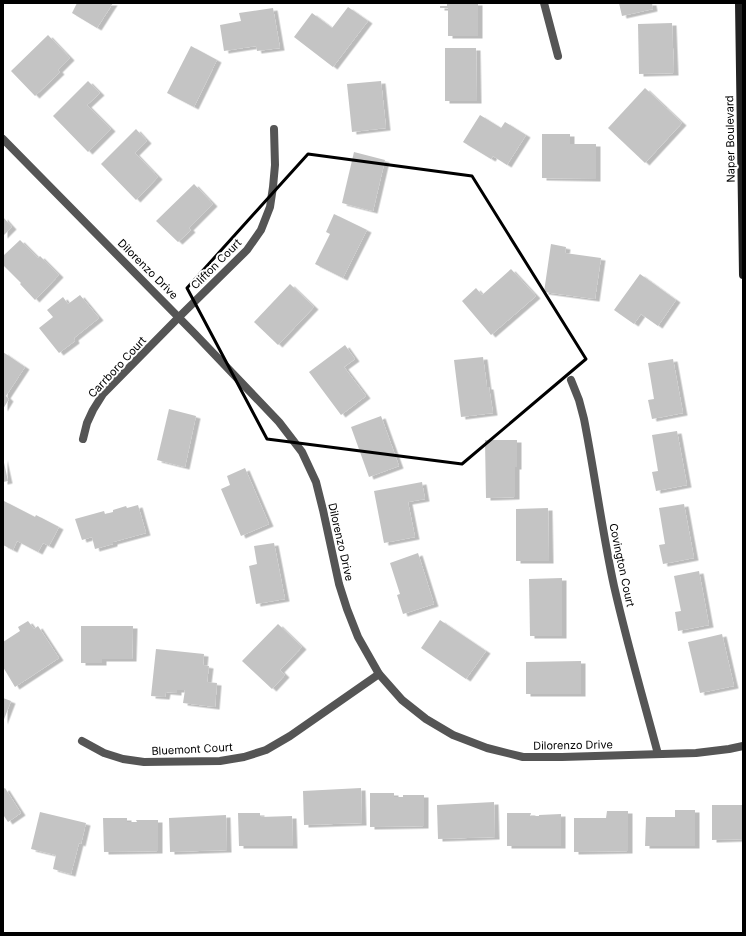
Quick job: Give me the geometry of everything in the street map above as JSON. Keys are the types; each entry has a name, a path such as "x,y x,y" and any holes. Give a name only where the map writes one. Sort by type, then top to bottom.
{"main road":[{"name":"Naper Boulevard","path":"739,3 743,275"}],"street":[{"path":"544,3 558,56"},
{"name":"Clifton Court","path":"179,317 247,250 261,230 270,207 273,187 275,165 274,129"},
{"name":"Dilorenzo Drive","path":"3,139 179,317 280,422 302,452 316,482 339,584 358,637 379,674 402,700 426,719 453,735 487,748 522,756 562,758 696,753 743,746"},
{"name":"Carrboro Court","path":"83,438 87,423 103,394 179,317"},
{"name":"Covington Court","path":"571,380 579,400 584,419 604,540 614,586 658,754"},
{"name":"Bluemont Court","path":"82,741 104,753 123,759 144,762 220,760 244,757 266,750 290,736 379,674"}],"highlighted area":[{"path":"308,154 472,176 586,359 462,464 267,439 187,288"}],"building":[{"path":"77,3 113,3 97,28 72,13"},
{"path":"447,3 478,3 478,36 448,36 448,8 440,8 440,6 447,6"},
{"path":"619,3 652,3 653,9 622,16"},
{"path":"348,7 368,21 333,67 294,37 312,13 332,28"},
{"path":"273,8 280,48 257,51 256,46 224,51 220,25 241,21 239,13"},
{"path":"672,23 674,73 639,74 638,24"},
{"path":"48,35 70,58 58,70 60,72 35,96 11,71"},
{"path":"191,46 217,60 194,107 167,93"},
{"path":"445,48 476,48 477,101 445,101"},
{"path":"88,81 100,93 87,105 111,129 88,152 53,116"},
{"path":"381,81 386,128 352,132 347,84"},
{"path":"645,88 682,123 645,163 608,128"},
{"path":"480,115 501,128 505,122 526,135 507,165 493,156 491,159 463,142"},
{"path":"136,129 147,141 135,153 158,177 136,200 101,164"},
{"path":"542,134 570,134 570,144 596,144 596,179 542,178"},
{"path":"354,152 385,160 373,211 342,203"},
{"path":"194,184 213,204 189,228 191,230 178,242 156,221"},
{"path":"334,214 367,230 343,278 315,264 330,234 326,232"},
{"path":"3,217 12,227 3,236"},
{"path":"20,240 38,258 40,256 59,275 35,300 3,265 3,256"},
{"path":"551,244 566,247 565,253 601,258 595,299 544,292"},
{"path":"511,269 536,296 491,335 462,301 476,288 482,295"},
{"path":"640,274 676,300 658,326 641,314 634,324 614,310"},
{"path":"290,284 314,307 278,345 254,322"},
{"path":"80,295 99,318 74,338 75,341 59,353 39,328 53,317 47,310 63,297 68,304"},
{"path":"345,345 355,359 344,367 366,396 341,415 309,372"},
{"path":"3,352 25,367 6,396 9,399 3,409"},
{"path":"483,357 487,387 489,387 493,413 461,417 454,360"},
{"path":"673,359 683,413 652,419 648,400 654,399 648,363"},
{"path":"169,409 196,416 185,467 157,460"},
{"path":"381,416 399,466 369,477 351,427"},
{"path":"677,431 687,485 656,491 652,472 658,471 652,435"},
{"path":"485,440 517,440 515,497 486,498"},
{"path":"3,458 8,481 3,482"},
{"path":"245,468 269,524 241,536 221,489 230,485 227,476"},
{"path":"422,482 425,499 408,502 415,537 384,543 374,491"},
{"path":"4,501 35,517 36,515 59,527 49,546 43,543 38,552 17,541 13,550 3,545"},
{"path":"684,504 694,558 663,564 659,545 665,544 659,508"},
{"path":"138,505 146,533 113,542 113,544 95,549 92,537 82,540 75,519 104,511 105,514 113,512 113,510 126,506 127,508"},
{"path":"548,508 549,561 516,561 516,509"},
{"path":"274,543 285,599 256,604 249,566 257,564 254,546"},
{"path":"418,553 434,604 403,614 397,595 400,594 390,563"},
{"path":"699,571 709,625 678,631 675,612 681,611 674,576"},
{"path":"562,578 562,636 530,636 529,579"},
{"path":"440,620 486,651 466,679 421,648"},
{"path":"28,621 34,629 38,626 59,658 15,687 3,667 3,642 20,631 18,627"},
{"path":"278,624 302,647 280,670 285,675 272,689 242,661"},
{"path":"81,626 133,626 132,659 102,659 102,663 81,663"},
{"path":"722,634 734,686 700,693 688,642"},
{"path":"156,649 204,654 203,665 209,666 207,682 217,683 215,707 183,703 185,690 177,690 177,693 166,692 165,697 151,696"},
{"path":"581,661 581,694 526,694 526,662"},
{"path":"3,698 11,701 3,722"},
{"path":"5,788 21,813 8,822 4,816 3,817 3,789"},
{"path":"361,788 362,823 304,825 303,791"},
{"path":"370,793 394,793 394,797 403,797 403,795 424,795 424,826 370,827"},
{"path":"494,802 495,837 438,839 437,805"},
{"path":"712,805 743,805 743,839 712,840"},
{"path":"675,810 695,810 695,846 645,846 646,817 675,817"},
{"path":"607,811 628,811 628,851 574,852 574,818 606,818"},
{"path":"40,812 86,823 71,874 53,869 56,855 31,849"},
{"path":"238,813 260,813 260,817 292,816 293,846 239,846"},
{"path":"507,813 531,813 530,816 561,814 561,846 507,846"},
{"path":"226,815 227,850 170,852 169,818"},
{"path":"103,818 127,818 127,822 137,822 136,820 158,820 158,851 104,852"}]}
